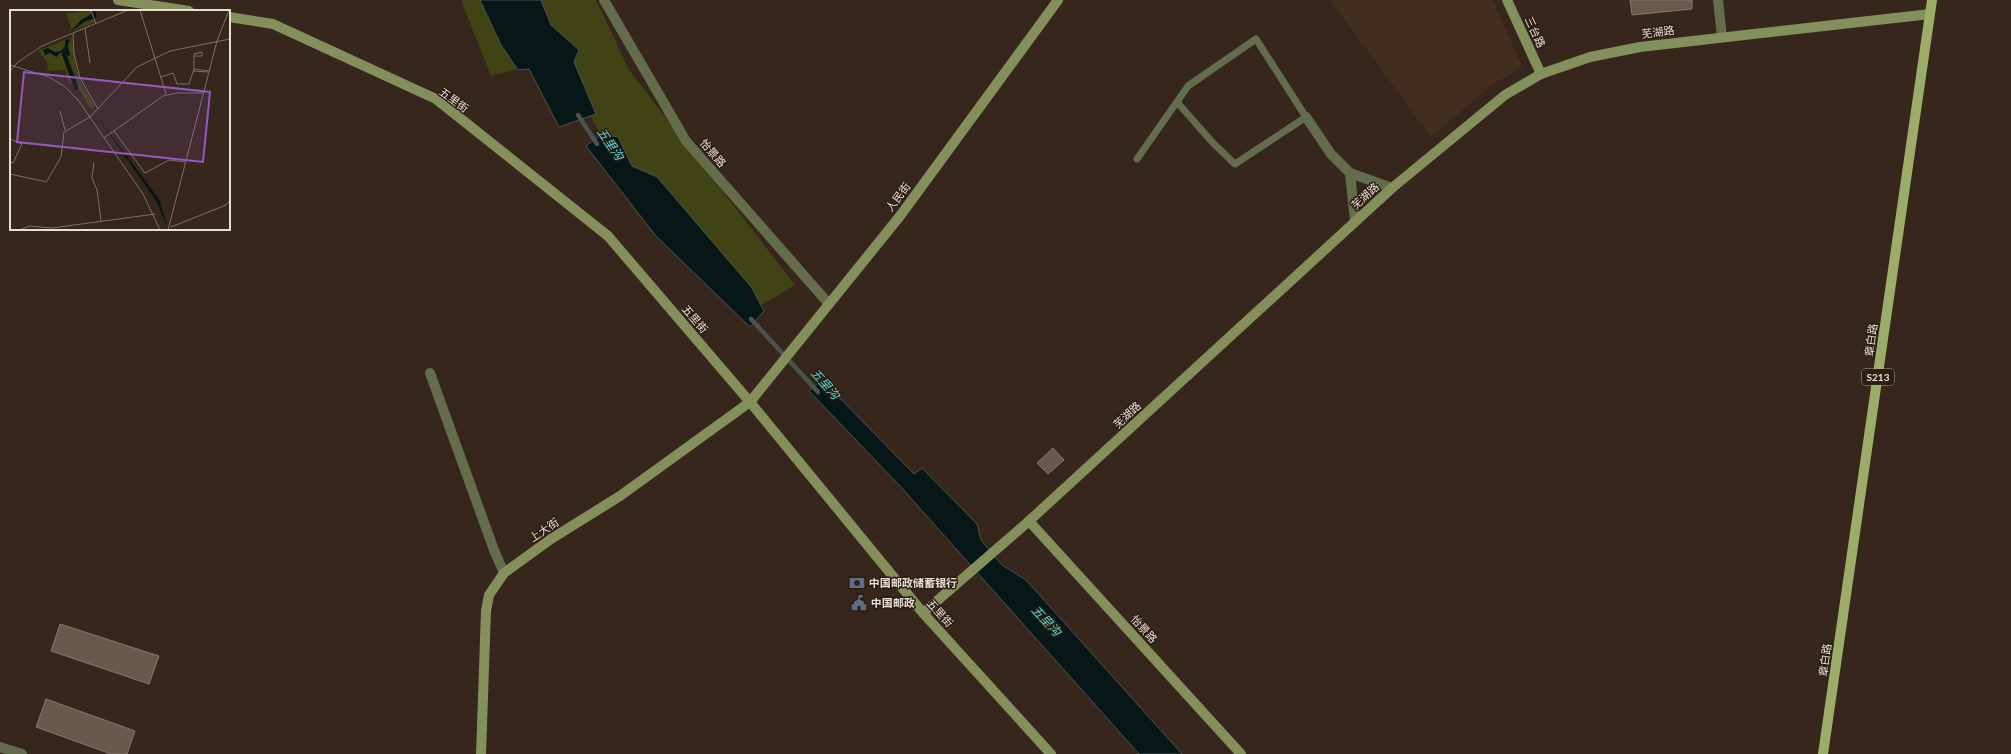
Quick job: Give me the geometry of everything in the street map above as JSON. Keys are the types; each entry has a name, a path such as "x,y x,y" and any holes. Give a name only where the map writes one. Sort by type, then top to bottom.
{"main road":[{"name":"章白路","path":"1823,754 1932,0"}],"street":[{"path":"118,0 183,10"},
{"name":"怡景路","path":"604,0 686,141 829,304"},
{"name":"人民街","path":"750,402 900,216 1058,0"},
{"name":"三台路","path":"1508,0 1541,74"},
{"path":"1718,0 1722,37"},
{"name":"芜湖路","path":"923,613 1030,521 1392,188 1505,95 1541,74 1590,57 1640,46 1930,14"},
{"name":"五里街","path":"230,17 273,24 436,99 608,236 750,402 923,613 1051,754"},
{"path":"1306,117 1331,154 1350,173 1392,188"},
{"path":"1350,173 1356,221"},
{"path":"430,373 494,550 504,573"},
{"name":"上大街","path":"481,754 486,611 489,595 504,573 551,539 620,496 750,402"},
{"name":"怡景路","path":"1030,521 1241,754"},
{"path":"0,747 22,754"}],"lane":[{"path":"1136,159 1188,86 1256,39 1306,117 1235,164 1177,102"}],"shaded area":[{"path":"1330,0 1493,0 1522,67 1490,86 1431,137"}],"green space":[{"path":"461,0 596,0 629,70 795,285 751,311 608,148 559,58 491,76"}],"water":[{"path":"480,0 541,0 551,25 579,50 574,62 596,114 559,127 529,69 518,70 501,45"},
{"path":"602,134 618,137 632,166 657,177 752,288 764,311 750,327 656,236 586,146"},
{"path":"822,380 914,474 922,468 977,524 981,540 1002,565 1026,580 1182,754 1139,754 900,486 809,391"}],"building":[{"path":"1630,0 1692,0 1692,9 1632,15"},
{"path":"1053,448 1064,460 1048,474 1037,463"},
{"path":"60,624 159,656 149,684 51,651"},
{"path":"46,699 135,731 127,754 111,754 36,727"}],"waterway":[{"name":"五里沟","path":"578,115 597,144"},
{"name":"五里沟","path":"751,319 818,392"}],"place":[{"name":"中国邮政储蓄银行","path":"857,583"},
{"name":"中国邮政","path":"859,603"}]}
